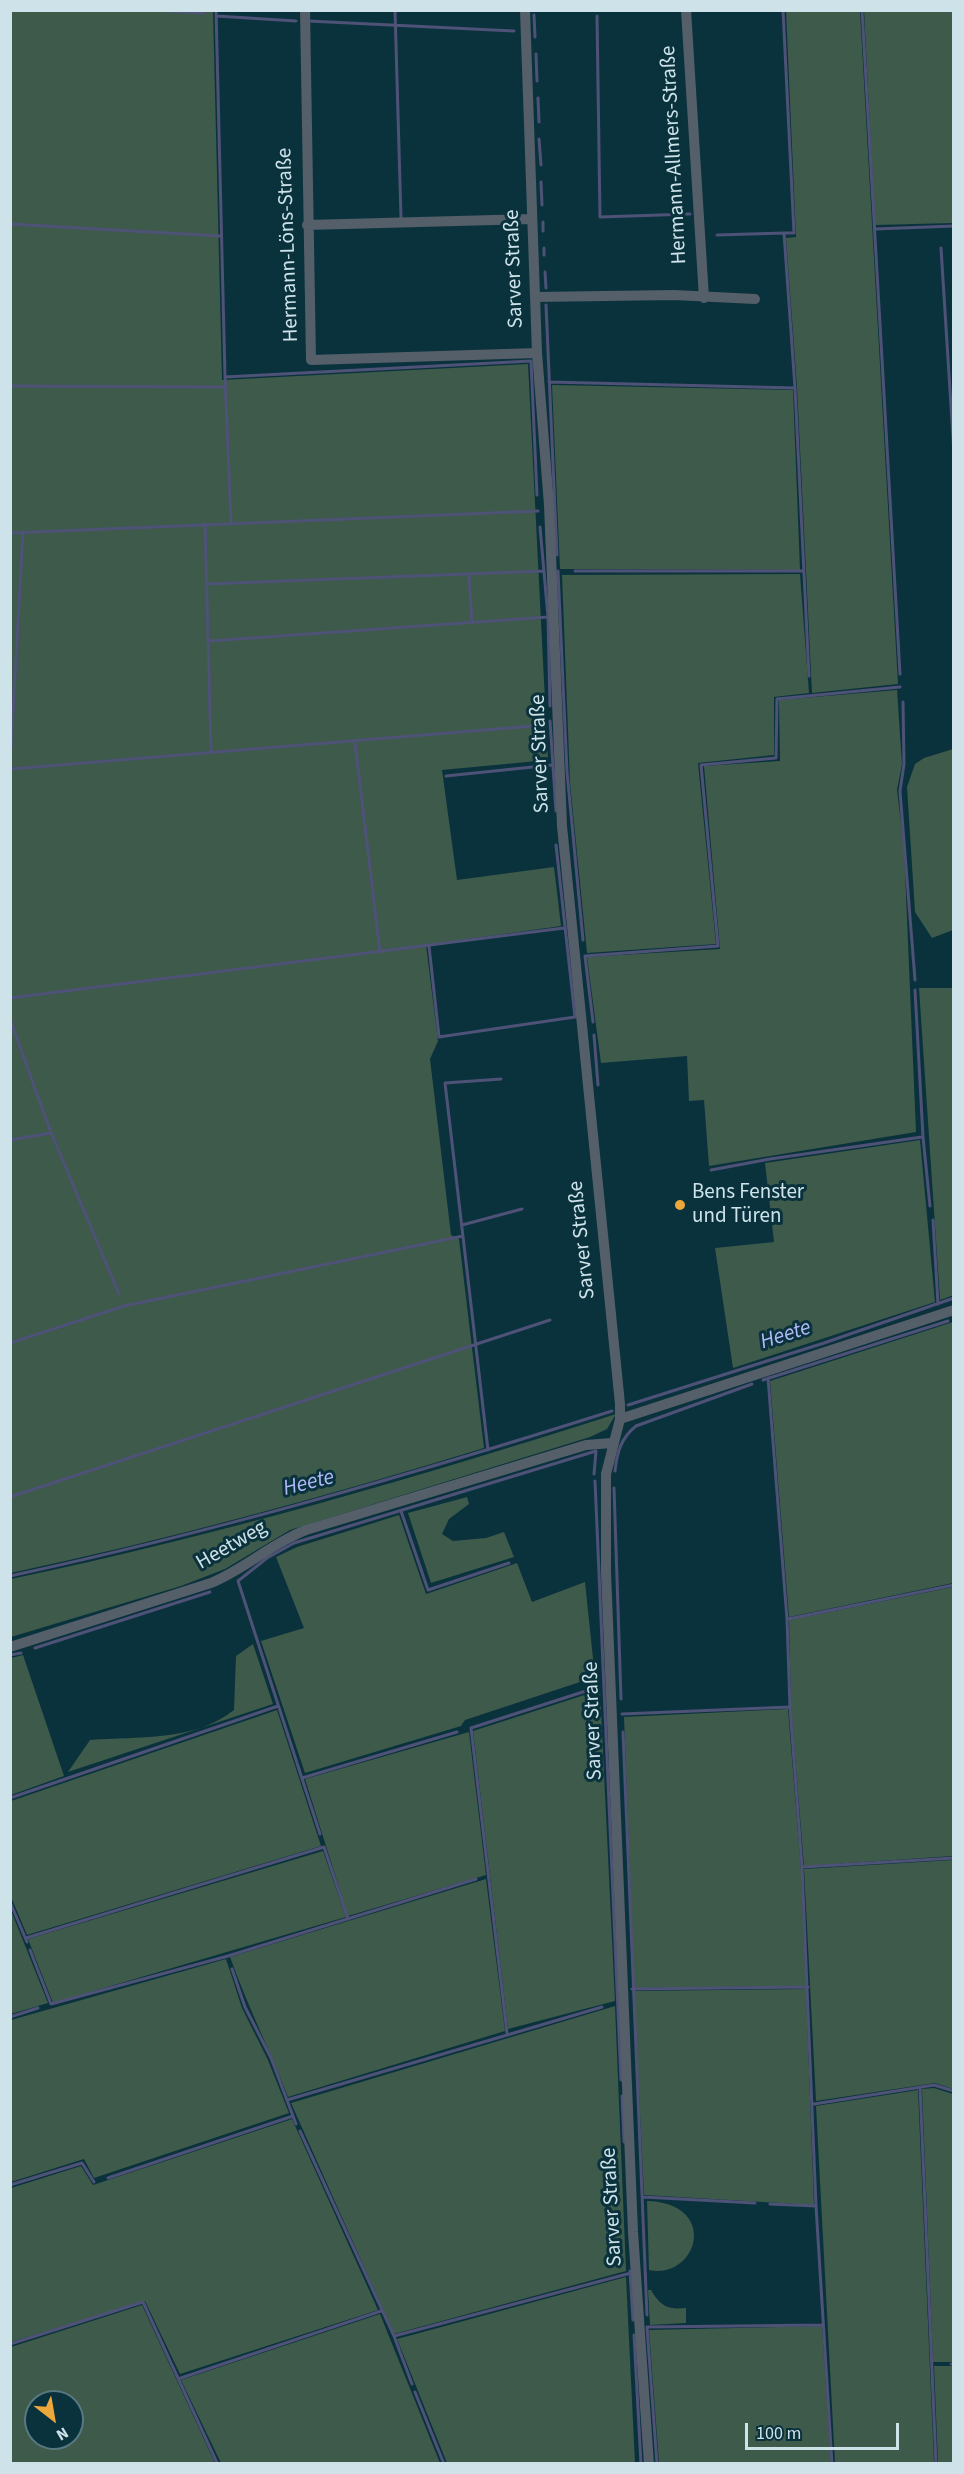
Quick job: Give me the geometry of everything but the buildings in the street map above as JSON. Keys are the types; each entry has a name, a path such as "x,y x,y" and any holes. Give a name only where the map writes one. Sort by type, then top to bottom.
{"street":[{"name":"Hermann-Löns-Straße","path":"305,10 311,360 537,353"},
{"name":"Sarver Straße","path":"525,10 537,353 549,512 562,826 620,1419 612,1443 606,1474 606,1573 633,2232 649,2463"},
{"name":"Hermann-Allmers-Straße","path":"686,10 704,298"},
{"path":"307,225 532,219"},
{"name":"Hermann-Allmers-Straße","path":"535,297 674,295 755,299"},
{"path":"620,1419 954,1310"},
{"name":"Heetweg","path":"10,1647 227,1577 285,1538 306,1530 586,1445 612,1443"}],"green space":[{"path":"10,11 213,11 222,380 528,364 548,760 442,770 457,880 554,867 561,926 426,945 438,1041 430,1059 451,1235 459,1239 484,1448 249,1516 11,1573"},
{"path":"786,11 860,11 898,684 812,693 797,387 786,238 796,237"},
{"path":"864,11 953,11 953,223 875,225"},
{"path":"552,385 793,390 800,570 560,569"},
{"path":"800,574 809,693 774,697 774,755 698,763 716,944 587,953 570,783 562,575"},
{"path":"897,690 902,764 897,790 904,847 916,1132 709,1166 704,1100 689,1101 687,1056 601,1063 587,957 720,949 704,766 780,761 779,700"},
{"path":"953,749 953,930 932,938 915,912 907,787 915,764 924,758"},
{"path":"919,988 953,988 954,1295 940,1300"},
{"path":"920,1140 935,1302 733,1368 715,1248 774,1242 765,1163"},
{"path":"953,1322 953,1583 789,1617 770,1381"},
{"path":"616,1414 607,1429 590,1437 290,1530 225,1569 181,1586 11,1637 11,1579 240,1525 466,1461"},
{"path":"467,1497 469,1504 449,1519 442,1534 453,1541 486,1538 504,1532 514,1557 431,1583 408,1513"},
{"path":"399,1515 426,1594 517,1563 532,1602 585,1582 594,1668 589,1679 465,1720 461,1726 305,1773 261,1641 304,1628 276,1557 297,1547"},
{"path":"953,1587 953,1856 804,1866 791,1707 789,1620"},
{"path":"253,1644 273,1704 202,1728 234,1710 236,1656"},
{"path":"23,1655 64,1776 11,1795 11,1658"},
{"path":"600,1690 615,2001 508,2029 473,1731"},
{"path":"788,1709 801,1870 806,1986 634,1988 624,1717"},
{"path":"277,1710 321,1846 27,1935 11,1897 11,1801"},
{"path":"200,1728 68,1772 90,1740 165,1736"},
{"path":"469,1732 486,1875 348,1916 305,1779"},
{"path":"323,1851 346,1917 53,2003 28,1939"},
{"path":"953,1860 953,2089 935,2083 816,2101 804,1869"},
{"path":"486,1879 505,2031 288,2097 230,1957"},
{"path":"10,1908 48,2003 11,2014 10,2014"},
{"path":"226,1959 242,2008 268,2060 289,2113 94,2178 84,2159 11,2182 11,2020"},
{"path":"806,1989 814,2205 644,2195 634,1991"},
{"path":"615,2006 626,2271 394,2334 291,2103"},
{"path":"934,2088 953,2094 953,2362 933,2362 922,2089"},
{"path":"918,2090 934,2463 835,2463 816,2106"},
{"path":"292,2119 378,2310 180,2374 145,2301 11,2342 11,2188 81,2166 93,2185"},
{"path":"647,2201 670,2205 685,2214 693,2226 694,2240 689,2253 680,2264 666,2270 649,2270"},
{"path":"626,2277 635,2463 447,2463 397,2339"},
{"path":"648,2290 651,2290 665,2306 686,2308 686,2323 650,2325"},
{"path":"142,2305 215,2463 11,2463 11,2347"},
{"path":"380,2314 440,2463 221,2463 181,2380"},
{"path":"822,2326 831,2463 659,2463 649,2330"},
{"path":"934,2366 953,2366 953,2463 938,2463"}],"waterway":[{"path":"150,10 204,13"},
{"path":"216,10 225,377"},
{"path":"395,10 401,218"},
{"path":"783,10 794,233 784,233 795,388 809,676"},
{"path":"862,10 900,674"},
{"path":"534,15 535,37"},
{"path":"216,16 296,21"},
{"path":"597,16 600,217 690,214"},
{"path":"308,21 514,31"},
{"path":"536,54 537,81"},
{"path":"538,98 539,122"},
{"path":"539,139 541,165"},
{"path":"541,182 542,205"},
{"path":"543,222 543,231"},
{"path":"10,224 220,236"},
{"path":"875,229 954,226"},
{"path":"717,235 784,233"},
{"path":"544,248 544,255"},
{"path":"941,248 954,454"},
{"path":"545,272 546,288"},
{"path":"546,305 557,555"},
{"path":"231,522 225,377 531,361 537,495"},
{"path":"549,382 795,388"},
{"path":"10,386 224,387"},
{"path":"10,533 538,511"},
{"path":"205,524 211,751"},
{"path":"540,527 548,617 550,706"},
{"path":"11,749 23,532"},
{"path":"206,584 544,571"},
{"path":"558,571 567,772 583,940"},
{"path":"575,571 802,571"},
{"path":"469,576 472,622"},
{"path":"209,641 548,617"},
{"path":"593,1022 585,956 718,946 701,765 776,758 777,699 900,687"},
{"path":"903,702 904,764 900,791 915,980"},
{"path":"550,721 556,811"},
{"path":"10,769 533,726"},
{"path":"355,743 380,952"},
{"path":"446,776 552,765"},
{"path":"429,946 439,1037 575,1017 556,845"},
{"path":"10,998 564,928"},
{"path":"915,990 923,1137 930,1206"},
{"path":"10,1019 50,1130 119,1294"},
{"path":"594,1035 598,1085"},
{"path":"488,1450 445,1083 501,1079"},
{"path":"10,1140 51,1133"},
{"path":"711,1170 922,1137"},
{"path":"462,1225 522,1209"},
{"path":"933,1220 938,1304"},
{"path":"10,1343 124,1306 463,1236"},
{"name":"Heete","path":"628,1405 824,1343 954,1298"},
{"path":"10,1497 550,1320"},
{"path":"763,1380 948,1321"},
{"path":"768,1378 787,1619 790,1707 802,1867 816,2206 832,2464"},
{"path":"615,1471 621,1446 636,1426 752,1384"},
{"name":"Heete","path":"10,1576 162,1541 313,1501 612,1411"},
{"path":"320,1834 238,1581 267,1558 294,1543 596,1451 594,1474"},
{"path":"595,1481 621,2080"},
{"path":"614,1488 621,1699"},
{"path":"401,1511 428,1590 509,1563"},
{"path":"788,1619 954,1585"},
{"path":"35,1648 210,1592"},
{"path":"10,1655 21,1653"},
{"path":"507,2033 471,1728 589,1690"},
{"path":"10,1798 278,1706"},
{"path":"622,1714 790,1707"},
{"path":"302,1778 457,1732"},
{"path":"623,1732 647,2315"},
{"path":"26,1938 324,1847 348,1919"},
{"path":"803,1867 954,1858"},
{"path":"30,1950 51,2004 228,1956 476,1879"},
{"path":"10,1902 27,1942"},
{"path":"232,1969 245,2007 271,2058 296,2124"},
{"path":"632,1989 808,1987"},
{"path":"287,2100 602,2007"},
{"path":"10,2017 38,2008"},
{"path":"814,2104 934,2085 954,2091"},
{"path":"920,2087 936,2464"},
{"path":"622,2096 624,2142"},
{"path":"108,2178 293,2116"},
{"path":"300,2131 394,2336 412,2384"},
{"path":"10,2185 82,2163 94,2182"},
{"path":"643,2197 755,2203"},
{"path":"770,2204 816,2206"},
{"path":"630,2271 633,2320"},
{"path":"394,2336 631,2273"},
{"path":"10,2344 143,2302 217,2463"},
{"path":"178,2379 381,2311"},
{"path":"657,2464 647,2327 823,2325"},
{"path":"634,2335 641,2464"},
{"path":"415,2392 444,2464"}],"place":[{"name":"Bens Fenster und Türen","path":"680,1205"}]}
